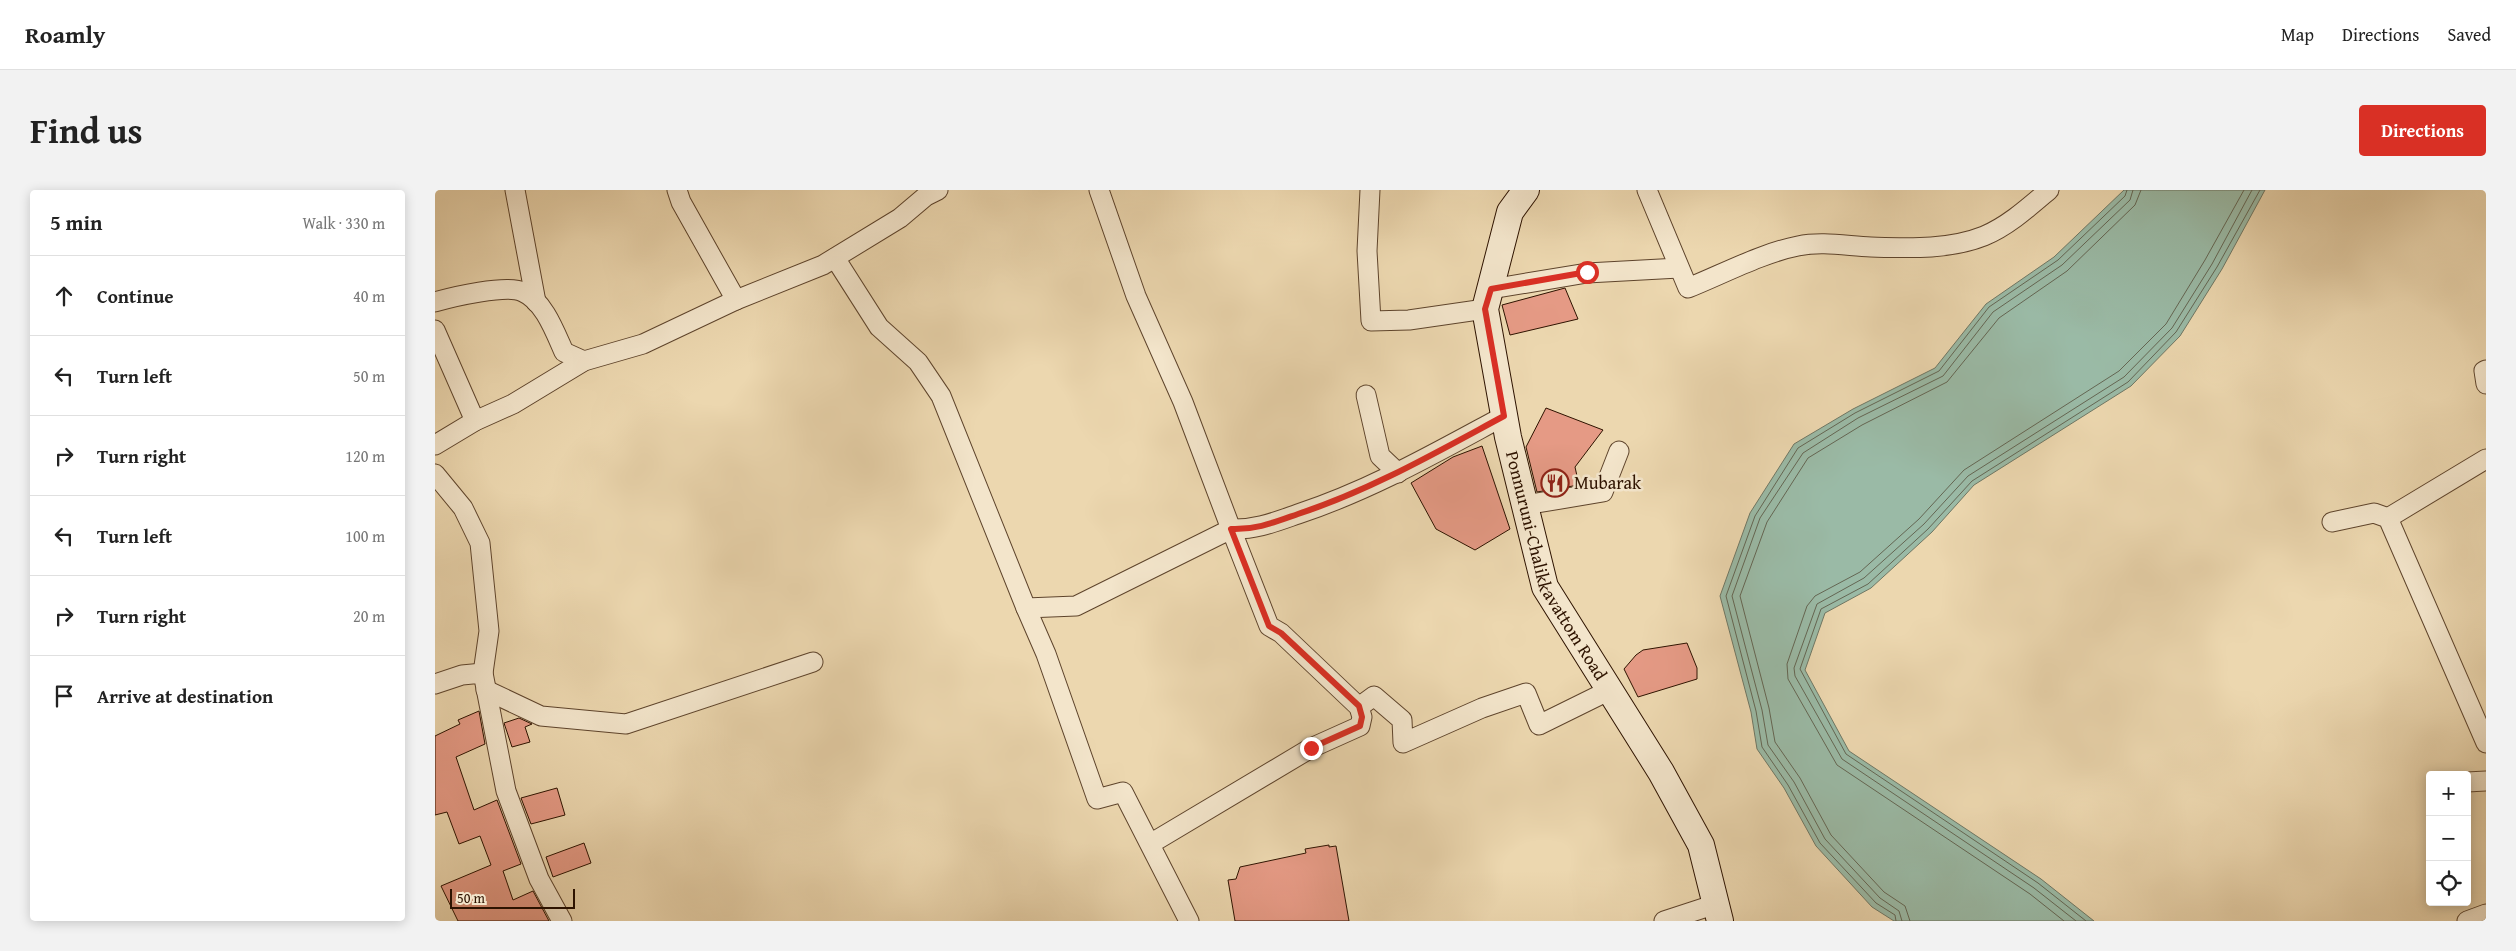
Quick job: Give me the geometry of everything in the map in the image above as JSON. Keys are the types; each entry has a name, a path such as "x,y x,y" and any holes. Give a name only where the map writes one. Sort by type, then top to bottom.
{"street":[{"path":"515,190 536,302"},
{"path":"677,190 681,202 736,300"},
{"path":"435,445 475,421 513,404 584,361 643,344 736,300 823,265 900,218 926,196 938,190"},
{"path":"1099,190 1136,296 1183,402 1269,626 1281,633 1359,706 1362,717 1360,726 1311,748 1150,844"},
{"path":"1370,190 1367,251 1371,321 1409,320 1587,272 1679,268"},
{"name":"Ponnuruni-Chalikkavattom Road","path":"1526,190 1511,212 1488,299 1504,416 1545,587 1661,772 1701,845 1718,912"},
{"path":"1647,190 1688,288 1798,246 1832,244 1916,247 1955,244 1995,230 2021,213 2049,190"},
{"path":"835,258 879,327 918,362 941,396 1046,654 1097,799 1123,792 1189,921"},
{"path":"435,302 465,294 522,291 536,302 554,330 563,352 584,361"},
{"path":"435,330 475,421"},
{"path":"2486,370 2484,371 2486,384"},
{"path":"1366,395 1381,456 1397,473"},
{"path":"1026,608 1076,606 1231,529 1252,530 1308,511 1397,473 1504,416"},
{"path":"1525,504 1603,492 1619,451"},
{"path":"2388,518 2486,459"},
{"path":"435,474 463,508 480,543 489,631 485,682 506,791 539,878 562,921"},
{"path":"2331,522 2375,513 2388,518 2486,743"},
{"path":"435,684 462,674 485,682 541,716 626,724 813,662"},
{"path":"1359,706 1374,696 1402,720 1403,743 1482,708 1526,693 1539,725 1610,690"},
{"path":"2471,782 2486,781"},
{"path":"1664,921 1718,912"},
{"path":"2467,921 2486,914"}],"water":[{"path":"2124,190 2265,190 2222,269 2180,336 2131,386 1974,485 1932,532 1871,588 1825,613 1805,670 1849,751 2041,879 2094,921 1894,921 1872,907 1816,846 1784,788 1757,749 1751,712 1720,596 1750,513 1794,444 1853,409 1935,368 1986,304 2054,257"}],"building":[{"path":"1565,288 1578,319 1510,335 1502,305"},
{"path":"1546,408 1603,430 1575,467 1579,485 1537,492 1526,447"},
{"path":"1482,446 1510,529 1475,550 1436,529 1411,483 1453,457"},
{"path":"1687,643 1697,668 1697,679 1638,697 1624,669 1636,655 1643,650"},
{"path":"479,711 485,744 456,757 474,810 497,800 521,864 503,871 513,900 533,891 549,921 458,921 441,886 491,865 480,836 459,844 447,812 435,815 435,736 460,724 458,720"},
{"path":"519,718 532,724 525,727 530,742 512,747 504,723"},
{"path":"557,788 565,815 531,824 521,798"},
{"path":"584,843 591,863 553,877 546,857"},
{"path":"1329,845 1329,847 1336,846 1349,921 1235,921 1228,880 1236,879 1240,867 1306,853 1305,849"}],"place":[{"name":"Mubarak","path":"1555,483"}],"route":[{"path":"1311,748 1360,726 1362,717 1359,706 1281,633 1269,626 1231,529 1252,530 1317,508 1383,482 1504,416 1485,309 1491,289 1587,272"}]}
